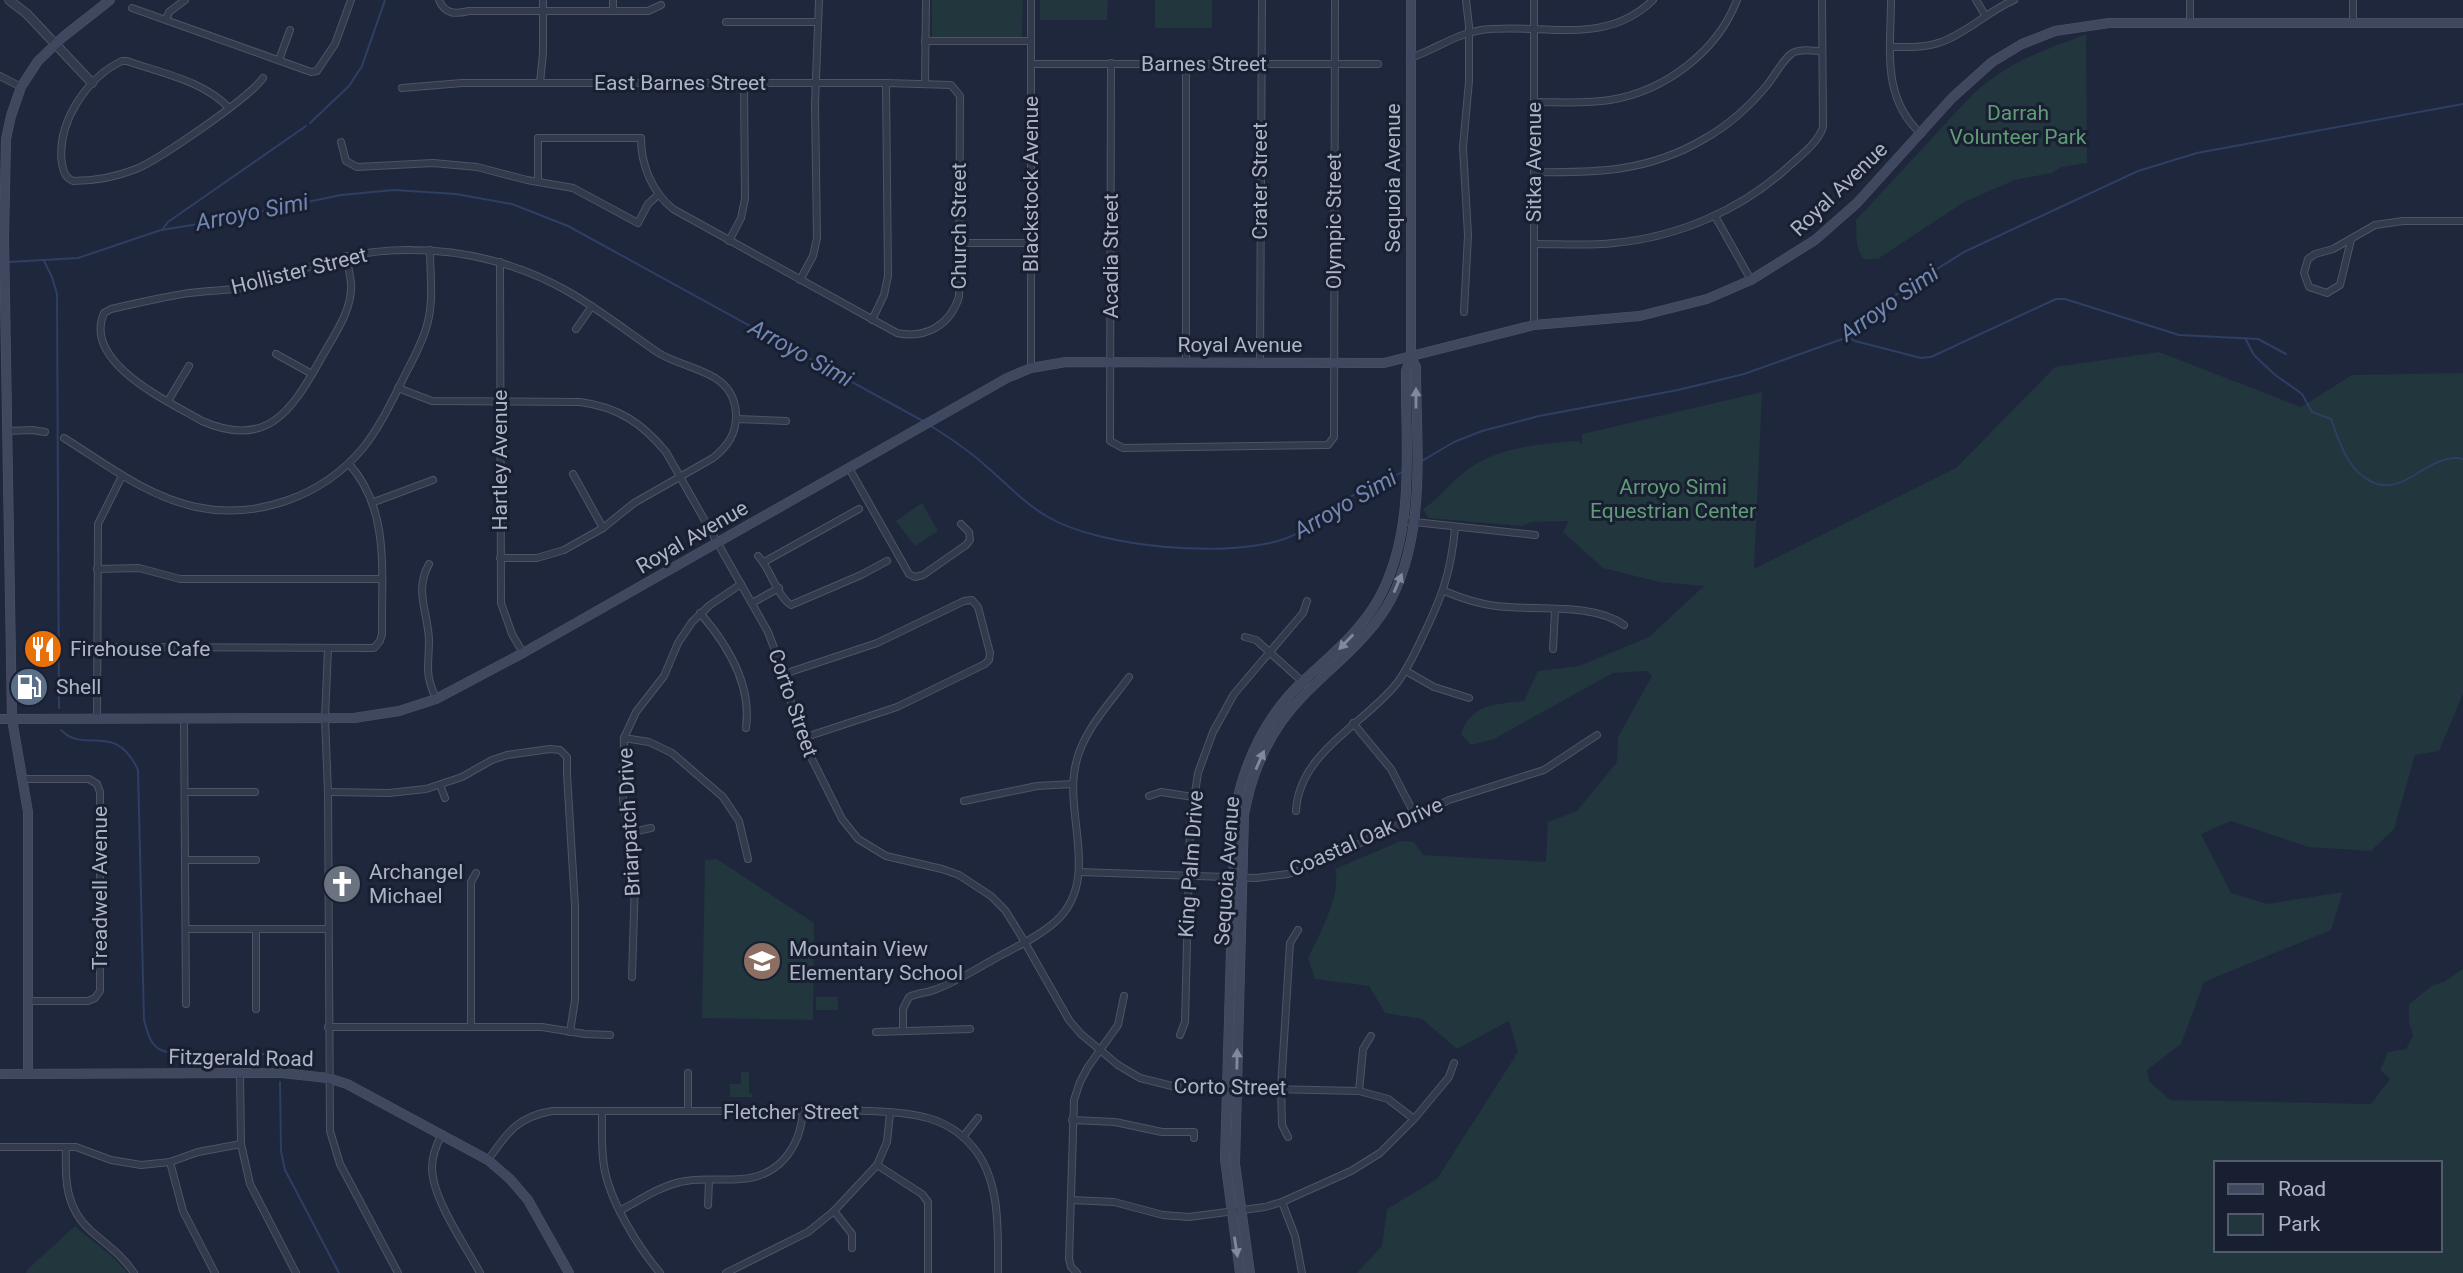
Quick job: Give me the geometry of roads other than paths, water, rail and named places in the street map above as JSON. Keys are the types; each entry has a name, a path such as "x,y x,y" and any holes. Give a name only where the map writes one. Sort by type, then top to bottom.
{"main road":[{"name":"Sequoia Avenue","path":"1250,1273 1225,1159 1231,1088 1235,811 1239,788 1259,737 1302,682 1346,643 1377,602 1410,522 1405,501 1406,370 1411,357 1410,0"},
{"path":"28,1074 28,812 12,719 8,431 4,367 5,241 2,200 6,139 22,87 38,61 103,2"},
{"name":"Royal Avenue","path":"0,719 373,716 436,699 523,653 1007,378 1031,368 1066,362 1384,363 1534,325 1660,312 1707,299 1751,280 1796,254 1834,224 1952,98 1981,71 2007,52 2069,28 2094,24 2463,23"},
{"name":"Sequoia Avenue","path":"1236,877 1244,815 1256,767 1281,722 1364,638 1387,606 1401,576 1416,494 1416,367 1411,357"},
{"name":"Fitzgerald Road","path":"0,1074 305,1074 328,1078 363,1091 488,1160 510,1179 528,1200 569,1273"},
{"name":"Sequoia Avenue","path":"1235,1212 1240,1273"}],"street":[{"path":"9,0 27,15 92,83"},
{"path":"166,20 169,12 185,0"},
{"path":"132,8 311,72 317,71 335,44 351,0"},
{"path":"540,83 543,0"},
{"path":"612,0 612,11"},
{"path":"800,280 813,256 817,238 819,0"},
{"path":"925,83 926,0"},
{"name":"Blackstock Avenue","path":"1031,0 1031,368"},
{"name":"Crater Street","path":"1260,362 1262,0"},
{"name":"Olympic Street","path":"1332,442 1335,0"},
{"path":"1464,312 1468,234 1463,148 1469,81 1466,0"},
{"name":"Sitka Avenue","path":"1534,0 1534,325"},
{"path":"1410,58 1468,33 1494,29 1584,30 1614,25 1641,11 1653,0"},
{"path":"1534,102 1610,100 1660,83 1703,52 1726,23 1737,0"},
{"path":"1534,244 1597,245 1633,241 1674,231 1715,216 1771,182 1801,156 1818,137 1822,127 1822,0"},
{"path":"1891,0 1891,76 1895,99 1921,134"},
{"path":"1976,0 1985,15"},
{"path":"1891,47 1924,47 1940,43 2014,0"},
{"path":"2190,0 2190,23"},
{"path":"2353,0 2353,22"},
{"path":"440,3 454,14 469,11 648,11 661,5"},
{"path":"726,22 818,22"},
{"path":"279,60 290,30"},
{"path":"925,41 1031,41"},
{"path":"1534,172 1614,171 1644,165 1674,154 1706,138 1736,117 1761,92 1790,54 1798,51 1822,51"},
{"path":"229,107 206,89 128,61 118,63 92,83 74,109 62,140 63,171 73,181 103,179 140,168 256,89 263,78"},
{"name":"Barnes Street","path":"1031,64 1378,64"},
{"name":"Acadia Street","path":"1111,64 1110,441 1117,446 1328,446 1332,442"},
{"path":"1186,64 1186,363"},
{"path":"0,76 22,87"},
{"name":"East Barnes Street","path":"402,88 462,83 925,83 946,84 956,89"},
{"path":"729,241 741,218 745,200 744,83"},
{"path":"872,320 884,295 888,276 886,83"},
{"name":"Church Street","path":"658,195 682,216 872,320 909,335 927,332 942,325 953,311 959,297 960,96 956,89"},
{"path":"341,142 346,161 357,167 433,163 477,167 538,181 577,189 638,223 648,204 658,195 642,158 640,138 538,138 538,181"},
{"path":"1715,216 1751,280"},
{"path":"2351,240 2340,285 2327,293 2309,287 2304,273 2308,259 2351,240 2362,231 2386,222 2463,220"},
{"path":"958,243 1032,243"},
{"path":"64,438 122,476 184,504 241,510 270,506 299,496 326,482 349,464 375,432 428,323 430,250"},
{"name":"Hollister Street","path":"169,401 127,375 118,366 105,344 100,324 107,310 187,293 251,286 346,256 430,250 500,262 547,280 592,306 660,354 718,379 732,396 736,419"},
{"path":"189,366 169,401 215,427 234,431 271,423 288,411 299,398 348,305 351,283 346,256"},
{"name":"Hartley Avenue","path":"500,262 501,603 512,634 523,653"},
{"path":"576,329 592,306"},
{"path":"276,354 312,374"},
{"name":"Corto Street","path":"398,388 432,401 580,402 615,410 652,435 666,452 768,632 803,738 842,819 858,839 886,856 942,869 974,883 1005,910 1069,1020 1081,1034 1129,1072 1154,1083 1176,1087 1359,1091 1388,1099 1414,1119"},
{"path":"500,558 552,555 603,528 634,503 723,450 732,435 736,419 786,421"},
{"path":"8,431 46,432"},
{"path":"97,647 369,649 380,641 380,531 373,502 362,480 349,464"},
{"path":"849,468 909,574 915,577 923,575 966,545 971,540 970,532 961,524"},
{"path":"573,474 603,528"},
{"path":"97,719 98,524 122,476"},
{"path":"373,502 433,481"},
{"path":"764,562 859,509"},
{"path":"1410,522 1535,536"},
{"path":"1296,811 1297,798 1320,756 1385,696 1406,671 1444,591 1455,528"},
{"path":"758,556 786,601 792,605 887,561"},
{"path":"429,564 422,575 423,608 429,639 427,675 436,699"},
{"path":"97,569 139,568 180,579 381,579"},
{"name":"Briarpatch Drive","path":"632,978 635,880 623,800 624,738 636,712 664,676 683,634 700,613 741,584"},
{"path":"752,603 779,588"},
{"path":"1444,591 1492,606 1589,613 1616,619 1624,625"},
{"path":"784,674 877,643 964,601 972,600 978,607 990,653 989,660 897,707 803,738"},
{"name":"King Palm Drive","path":"1180,1034 1185,1022 1188,877 1193,797 1205,752 1234,694 1303,613 1307,601"},
{"path":"1553,649 1555,610"},
{"path":"700,613 721,640 738,672 748,712 746,728"},
{"path":"1245,637 1256,640 1310,690"},
{"path":"328,649 325,718 328,792 329,1124 334,1149 398,1273"},
{"path":"1406,671 1434,687 1469,698"},
{"path":"903,1031 903,1009 909,997 951,983 1025,943 1056,921 1066,908 1074,894 1079,872 1073,784 1076,763 1083,743 1129,677"},
{"path":"184,719 186,1004"},
{"path":"1353,723 1391,769 1416,817"},
{"name":"Coastal Oak Drive","path":"1079,872 1188,877 1270,877 1294,872 1461,796 1544,771 1597,735"},
{"path":"624,738 649,742 672,753 723,797 738,821 748,859"},
{"path":"328,792 408,792 440,785 507,755 555,749 567,757 575,906 575,1000 570,1032"},
{"name":"Treadwell Avenue","path":"24,779 89,779 97,784 100,792 100,991 95,998 88,1001 28,1001"},
{"path":"964,801 1037,786 1073,784"},
{"path":"440,785 445,797"},
{"path":"186,792 256,792"},
{"path":"1149,796 1161,792 1193,797"},
{"path":"628,833 651,828"},
{"path":"186,860 256,860"},
{"path":"471,1027 471,882 477,873"},
{"path":"186,929 328,929"},
{"path":"256,929 256,1009"},
{"path":"1288,1137 1282,1125 1281,1088 1290,943 1297,930"},
{"path":"1077,1273 1069,1259 1074,1100 1080,1083 1118,1025 1124,996"},
{"path":"328,1027 542,1027 610,1035"},
{"path":"876,1032 970,1029"},
{"path":"1359,1091 1363,1049 1371,1036"},
{"path":"1071,1199 1114,1202 1163,1215 1189,1217 1235,1212 1282,1202 1368,1162 1391,1144 1448,1077 1454,1063"},
{"path":"688,1073 688,1111"},
{"path":"240,1074 241,1144 247,1175 296,1273"},
{"name":"Fletcher Street","path":"488,1160 509,1131 529,1117 552,1111 803,1111 890,1113 930,1118 947,1125 963,1137 984,1162 993,1190 998,1273"},
{"path":"602,1111 604,1169 610,1189 640,1246 660,1273"},
{"path":"621,1210 681,1181 747,1179 775,1168 787,1157 796,1143 802,1127 803,1111"},
{"path":"726,1273 808,1231 834,1211 877,1165 887,1142 890,1113"},
{"path":"963,1137 978,1118"},
{"path":"1072,1120 1115,1122 1162,1132 1194,1132 1194,1138"},
{"path":"442,1134 435,1150 433,1178 439,1197 480,1273"},
{"path":"0,1146 66,1146 87,1150 126,1164 170,1161 198,1152 241,1144"},
{"path":"66,1146 65,1182 78,1216 90,1230 116,1251 134,1273"},
{"path":"170,1161 183,1211 215,1273"},
{"path":"877,1165 926,1198 928,1273"},
{"path":"708,1205 709,1180"},
{"path":"1282,1202 1295,1236 1302,1273"},
{"path":"834,1211 852,1234 852,1248"}],"waterway":[{"path":"310,123 349,86 362,66 385,0"},
{"name":"Arroyo Simi","path":"1422,461 1454,442 1482,431 1539,416 1678,390 1744,374 1848,337 1872,310 1964,252 2138,171 2197,153 2463,104"},
{"path":"162,230 168,222 306,126"},
{"name":"Arroyo Simi","path":"9,262 78,258 161,230 341,195 394,190 456,194 512,204 568,226 923,421"},
{"path":"44,261 57,294 59,708"},
{"path":"1848,337 1921,358 1931,357 2056,299 2065,299 2179,335 2258,339 2286,354"},
{"path":"2245,338 2254,355 2274,374 2302,394 2312,412 2331,419 2350,463 2372,482 2395,484 2439,461 2463,459"},
{"name":"Arroyo Simi","path":"931,426 974,456 1024,500 1048,517 1071,528 1100,536 1166,547 1233,548 1287,538 1347,498 1402,472"},
{"path":"61,730 80,740 110,742 120,746 138,770 144,1020 153,1043 159,1049 180,1055 264,1054 276,1061"},
{"path":"280,1082 281,1151 285,1170 339,1273"}],"place":[{"name":"Firehouse Cafe","path":"43,649"},
{"name":"Shell","path":"29,687"},
{"name":"Archangel Michael","path":"342,884"},
{"name":"Mountain View Elementary School","path":"762,961"}],"park label":[{"name":"Darrah Volunteer Park","path":"2018,125"},
{"name":"Arroyo Simi Equestrian Center","path":"1673,499"}]}
